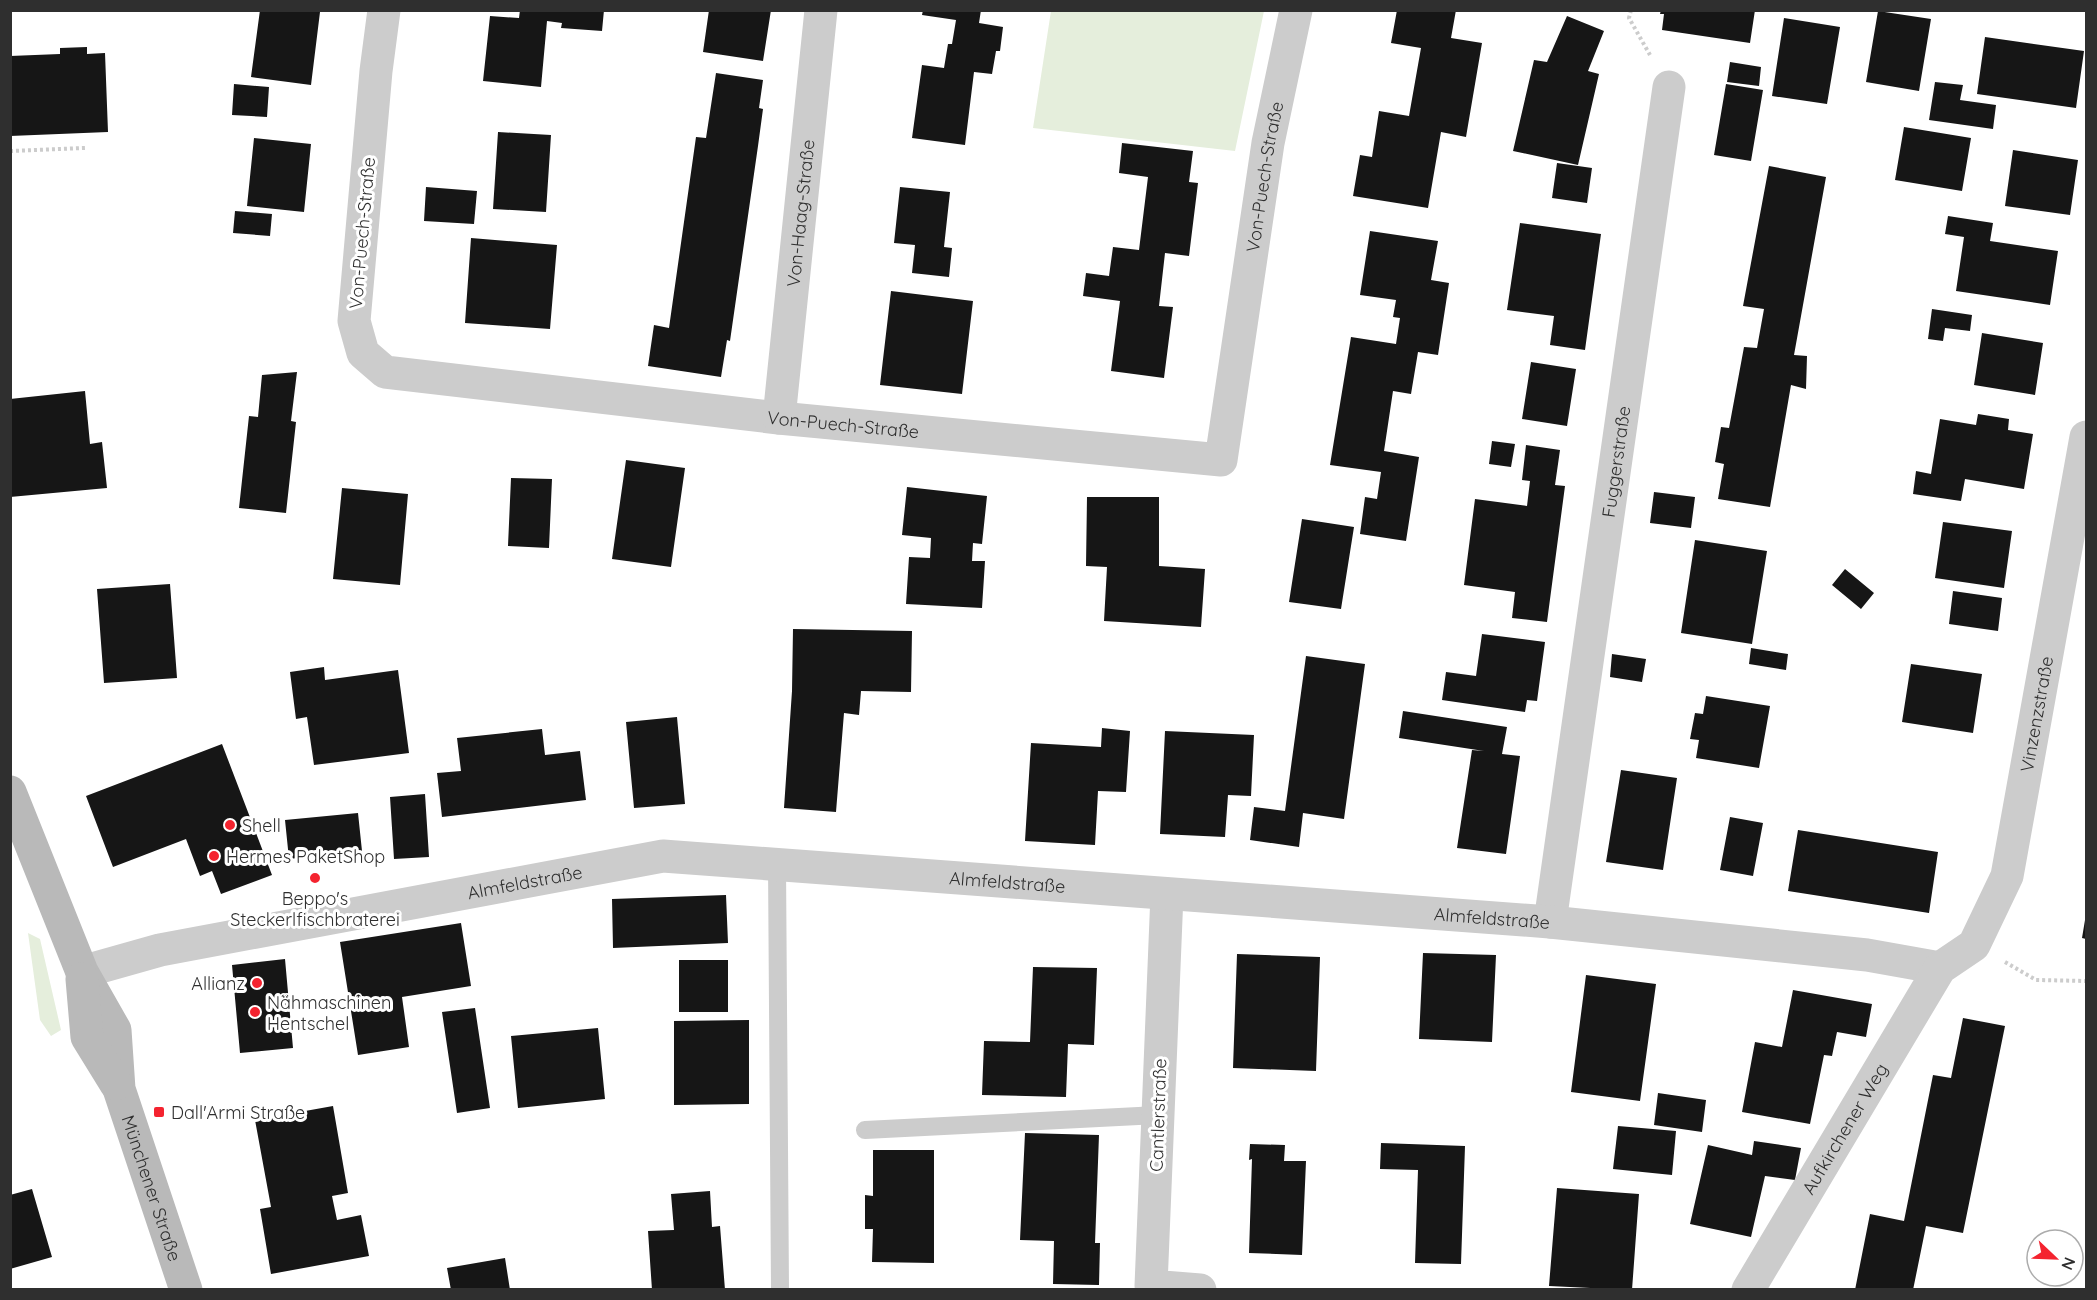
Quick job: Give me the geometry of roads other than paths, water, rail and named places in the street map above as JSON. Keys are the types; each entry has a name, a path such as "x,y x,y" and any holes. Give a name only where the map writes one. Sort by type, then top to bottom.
{"street":[{"name":"Von-Puech-Straße","path":"384,10 376,71 354,321 363,353 385,372 779,418 1221,460 1268,143 1296,10"},
{"name":"Von-Haag-Straße","path":"779,418 821,10"},
{"name":"Fuggerstraße","path":"1550,922 1669,87"},
{"name":"Vinzenzstraße","path":"1940,968 1974,945 2007,876 2086,437"},
{"name":"Münchener Straße","path":"10,792 82,972 87,1037 118,1089 186,1289"},
{"name":"Almfeldstraße","path":"82,972 160,950 663,856 1550,922 1867,955 1940,968"},
{"name":"Cantlerstraße","path":"1167,894 1150,1286 1200,1290"},
{"name":"Aufkirchener Weg","path":"1748,1290 1940,968"}],"lane":[{"path":"777,864 780,1290"},
{"path":"865,1130 1158,1114"}],"place":[{"name":"Shell","path":"230,825"},
{"name":"Hermes PaketShop","path":"214,856"},
{"name":"Beppo's Steckerlfischbraterei","path":"315,878"},
{"name":"Allianz","path":"257,983"},
{"name":"Nähmaschinen Hentschel","path":"255,1012"},
{"name":"Dall'Armi Straße","path":"159,1112"}]}
